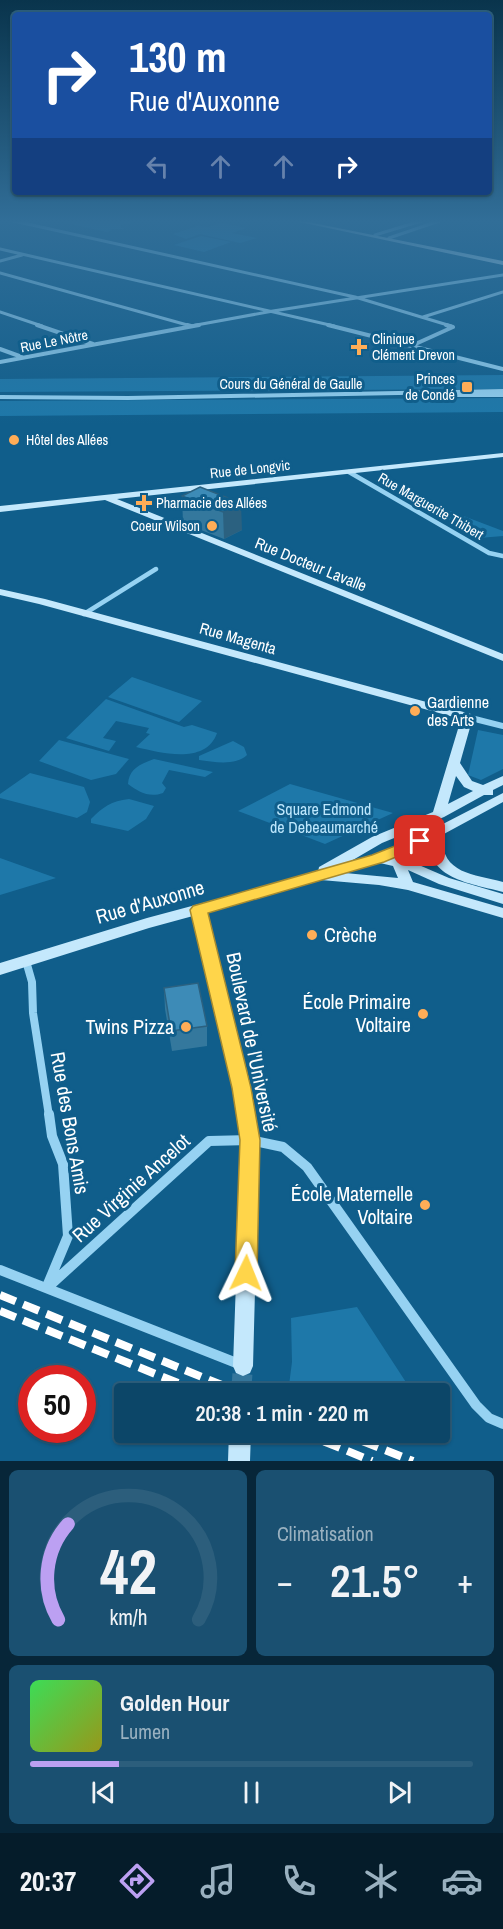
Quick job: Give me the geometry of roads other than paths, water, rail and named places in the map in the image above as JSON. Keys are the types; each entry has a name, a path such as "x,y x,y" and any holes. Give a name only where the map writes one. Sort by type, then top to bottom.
{"street":[{"path":"58,289 194,327"},
{"path":"177,289 503,369"},
{"path":"321,289 453,327 411,346"},
{"name":"Rue Le Nôtre","path":"0,362 273,311 408,289"},
{"path":"422,317 503,292"},
{"path":"0,312 94,344"},
{"path":"0,349 23,357"},
{"path":"493,367 503,363"},
{"name":"Cours du Général de Gaulle","path":"0,397 503,393"},
{"name":"Rue de Longvic","path":"0,509 503,455"},
{"name":"Rue Marguerite Thibert","path":"349,472 489,553 503,556"},
{"name":"Rue Docteur Lavalle","path":"107,498 503,658"},
{"path":"84,614 156,569"},
{"name":"Rue Magenta","path":"0,592 467,717"},
{"path":"439,814 467,717 503,726"},
{"path":"455,765 468,784 502,797"},
{"name":"Rue d'Auxonne","path":"313,877 344,856 439,814 503,780"},
{"path":"344,856 378,859 397,857 435,833 502,797"},
{"path":"408,885 397,857 410,826"},
{"path":"435,833 438,859 449,869 463,876 503,887"},
{"path":"397,857 444,881 503,899"},
{"name":"Rue d'Auxonne","path":"0,969 147,923 260,894 378,859"},
{"path":"313,877 379,880 408,885 503,913"},
{"name":"Boulevard de l'Université","path":"199,910 241,1088 250,1140 243,1366"},
{"name":"Rue des Bons Amis","path":"26,961 32,982 33,1013 52,1136 63,1164 68,1236 47,1288"},
{"name":"Rue Virginie Ancelot","path":"47,1288 209,1141 250,1140 283,1147 307,1167 476,1406 489,1418 503,1424"},
{"path":"0,1270 243,1366"},
{"path":"239,1461 240,1443"}],"tunnel":[{"path":"242,1383 243,1366"}],"railway":[{"path":"0,1295 217,1383"},
{"path":"0,1311 178,1383"},
{"path":"328,1443 372,1461"},
{"path":"367,1443 413,1461"}],"place":[{"name":"Clinique Clément Drevon","path":"359,347"},
{"name":"Princes de Condé","path":"467,387"},
{"name":"Hôtel des Allées","path":"14,440"},
{"name":"Pharmacie des Allées","path":"144,503"},
{"name":"Coeur Wilson","path":"212,526"},
{"name":"Gardienne des Arts","path":"415,711"},
{"name":"Crèche","path":"312,935"},
{"name":"École Primaire Voltaire","path":"423,1014"},
{"name":"Twins Pizza","path":"186,1027"},
{"name":"École Maternelle Voltaire","path":"425,1205"}],"park label":[{"name":"Square Edmond de Debeaumarché","path":"324,818"}]}
